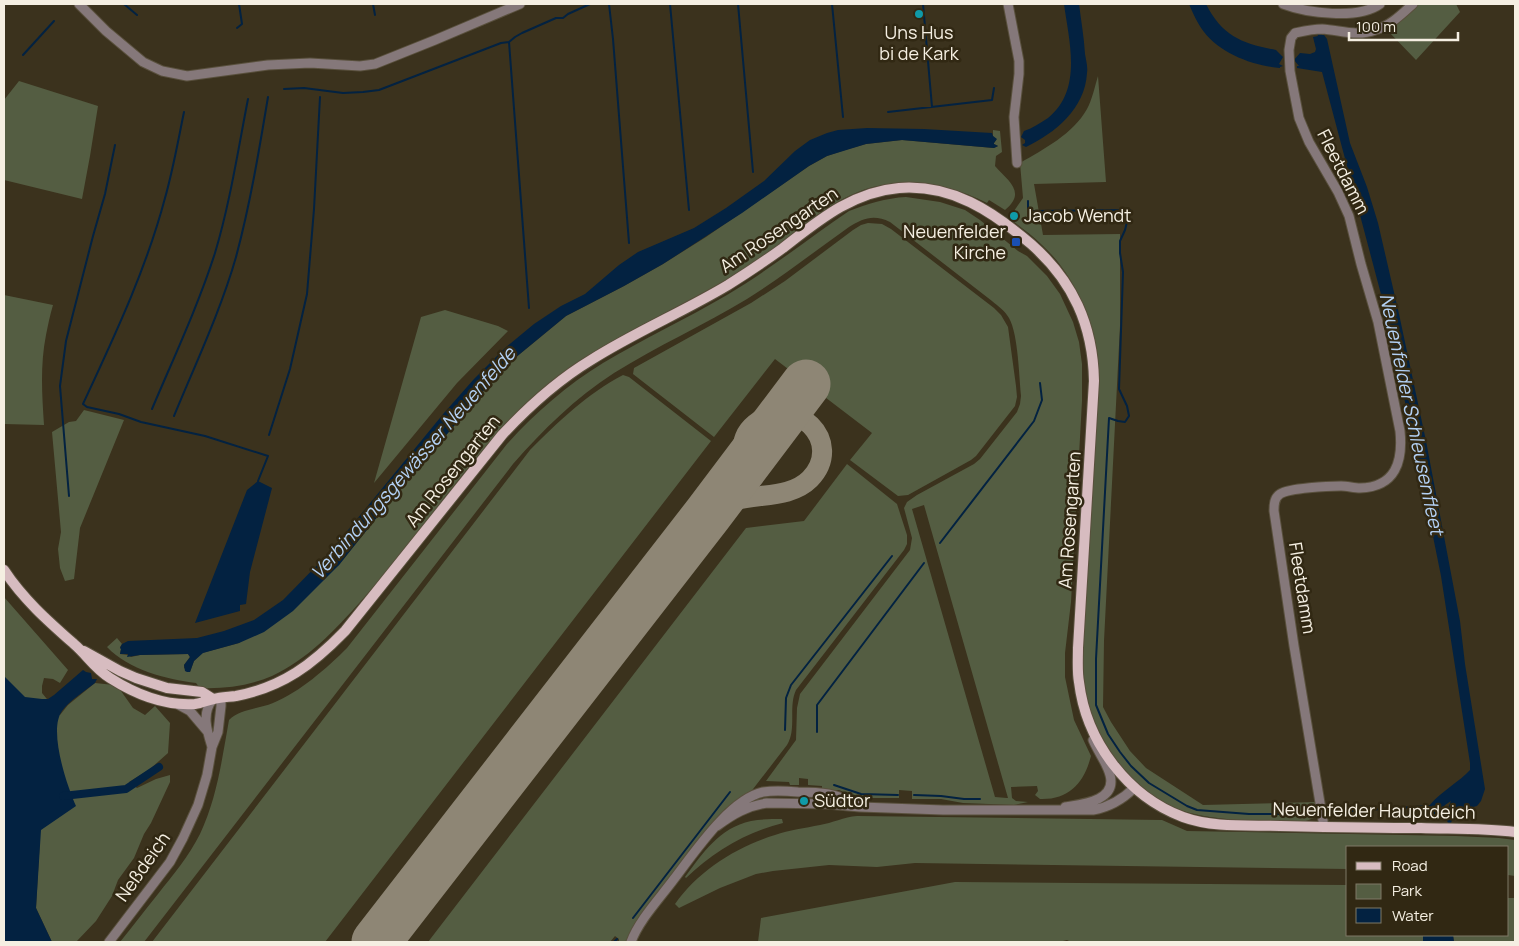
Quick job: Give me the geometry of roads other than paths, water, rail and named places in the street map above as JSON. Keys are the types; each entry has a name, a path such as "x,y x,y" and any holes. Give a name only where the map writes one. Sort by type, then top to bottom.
{"main road":[{"name":"Am Rosengarten","path":"76,646 89,661 117,682 147,696 174,704 196,704 217,698 254,692 296,674 326,650 345,631 502,434 529,407 573,371 610,348 727,285 846,203 876,192 910,188 945,192 971,201 991,213 1048,260 1079,306 1087,327 1092,351 1094,381 1078,666 1081,695 1092,728 1116,768 1134,788 1160,806 1183,817 1206,823 1232,824"},
{"path":"4,570 33,608 76,646 136,678 168,688 202,692 217,698"},
{"name":"Neuenfelder Hauptdeich","path":"1232,824 1474,829 1515,832"}],"street":[{"path":"79,4 106,31 143,62 162,71 187,76 268,65 310,63 360,66 375,64 520,4"},
{"path":"1008,4 1019,61 1014,117 1017,163"},
{"path":"1283,4 1310,10 1338,13 1368,10 1380,4"},
{"name":"Fleetdamm","path":"1324,827 1274,511 1275,500 1279,494 1286,492 1322,487 1342,486 1360,488 1374,486 1388,479 1398,465 1402,448 1378,322 1354,234 1344,205 1303,130 1290,71 1289,43 1290,38 1295,33 1312,29 1350,33 1364,33 1375,30 1391,22 1413,4"},
{"name":"Neßdeich","path":"108,942 165,869 190,823 203,788 212,747 218,732 222,706 217,698 208,704 206,711 207,731 212,747"},
{"path":"174,704 184,706 207,731"},
{"path":"1038,810 1096,801 1109,788 1110,777 1093,741 1092,728"},
{"path":"717,826 742,814 764,808 831,809 860,807 1078,811 1101,809 1116,803 1134,788"},
{"path":"631,942 640,925 705,840 735,806 754,795 775,791 823,792 843,798 860,807"}],"water":[{"path":"1064,4 1079,4 1087,68 1085,86 1081,98 1067,118 1047,135 1026,147 1022,145 1025,143 1025,140 1021,137 1024,131 1048,118 1059,107 1066,94 1070,79 1070,49"},
{"path":"1189,4 1206,4 1219,24 1235,37 1253,45 1276,50 1283,57 1279,64 1283,66 1280,68 1270,67 1248,61 1228,52 1211,39 1202,29"},
{"name":"Neuenfelder Schleusenfleet","path":"1322,32 1322,35 1327,39 1350,143 1367,187 1378,223 1426,441 1460,621 1485,789 1477,806 1460,809 1453,817 1451,823 1448,823 1445,815 1451,801 1441,811 1438,810 1437,814 1429,814 1429,811 1426,810 1440,795 1470,770 1470,763 1441,576 1421,477 1386,313 1322,72 1297,68 1299,66 1294,60 1300,53 1310,54 1315,52 1313,37 1318,36 1317,33"},
{"name":"Verbindungsgewässer Neuenfelde","path":"867,128 992,133 997,139 994,144 998,146 994,148 902,140 866,144 827,156 809,166 742,213 663,264 566,316 515,358 490,382 397,492 339,565 293,611 264,632 239,643 203,653 194,661 190,672 185,671 184,665 190,657 188,654 127,657 128,654 120,654 122,644 128,641 197,638 224,631 254,620 283,600 330,552 474,379 505,348 534,324 561,306 585,294 619,265 638,252 694,228 726,208 764,181 795,151 810,140 838,130"},
{"path":"258,481 272,488 250,572 246,604 240,605 240,611 195,623 247,490"},
{"path":"83,670 91,673 92,679 97,679 95,683 65,707 58,720 57,731 60,758 76,806 41,830 36,908 52,942 4,942 4,676 25,697 48,699"},
{"path":"1423,936 1453,936 1454,942 1423,942"}],"waterway":[{"path":"124,4 137,15"},
{"path":"237,28 242,24 239,4"},
{"path":"373,4 375,15"},
{"path":"284,89 304,88 343,93 379,90 501,43 509,42 522,33 556,18 563,18 590,4"},
{"path":"609,4 629,243"},
{"path":"670,4 689,210"},
{"path":"738,4 753,172"},
{"path":"832,4 843,117"},
{"path":"923,4 932,107"},
{"path":"23,55 54,21"},
{"path":"509,42 529,308"},
{"path":"888,112 992,100 994,88"},
{"path":"174,416 215,317 236,257 250,198 268,97"},
{"path":"269,435 290,369 307,294 320,97"},
{"path":"152,409 193,312 215,253 229,196 248,99"},
{"path":"184,112 168,187 149,251 83,404 87,407 119,414 141,422 205,436 268,456 258,481"},
{"path":"69,496 60,386 66,341 105,194 115,145"},
{"path":"1028,201 1028,208 1032,211 1130,210 1120,241 1123,272 1119,389 1127,406 1129,416 1125,422 1109,418 1096,659 1096,705 1108,734 1131,766 1149,783 1197,810 1249,814 1312,814"},
{"path":"940,543 1034,421 1042,400 1040,383"},
{"path":"785,730 786,698 791,685 892,556"},
{"path":"817,732 817,705 924,563"},
{"path":"63,796 126,789 159,767"},
{"path":"834,785 861,794 898,795"},
{"path":"633,918 730,792"},
{"path":"914,795 980,799"},
{"path":"1335,812 1430,806"},
{"path":"614,942 617,939"}],"place":[{"name":"Uns Hus bi de Kark","path":"919,14"},
{"name":"Jacob Wendt","path":"1014,216"},
{"name":"Neuenfelder Kirche","path":"1016,242"},
{"name":"Südtor","path":"804,801"}]}
